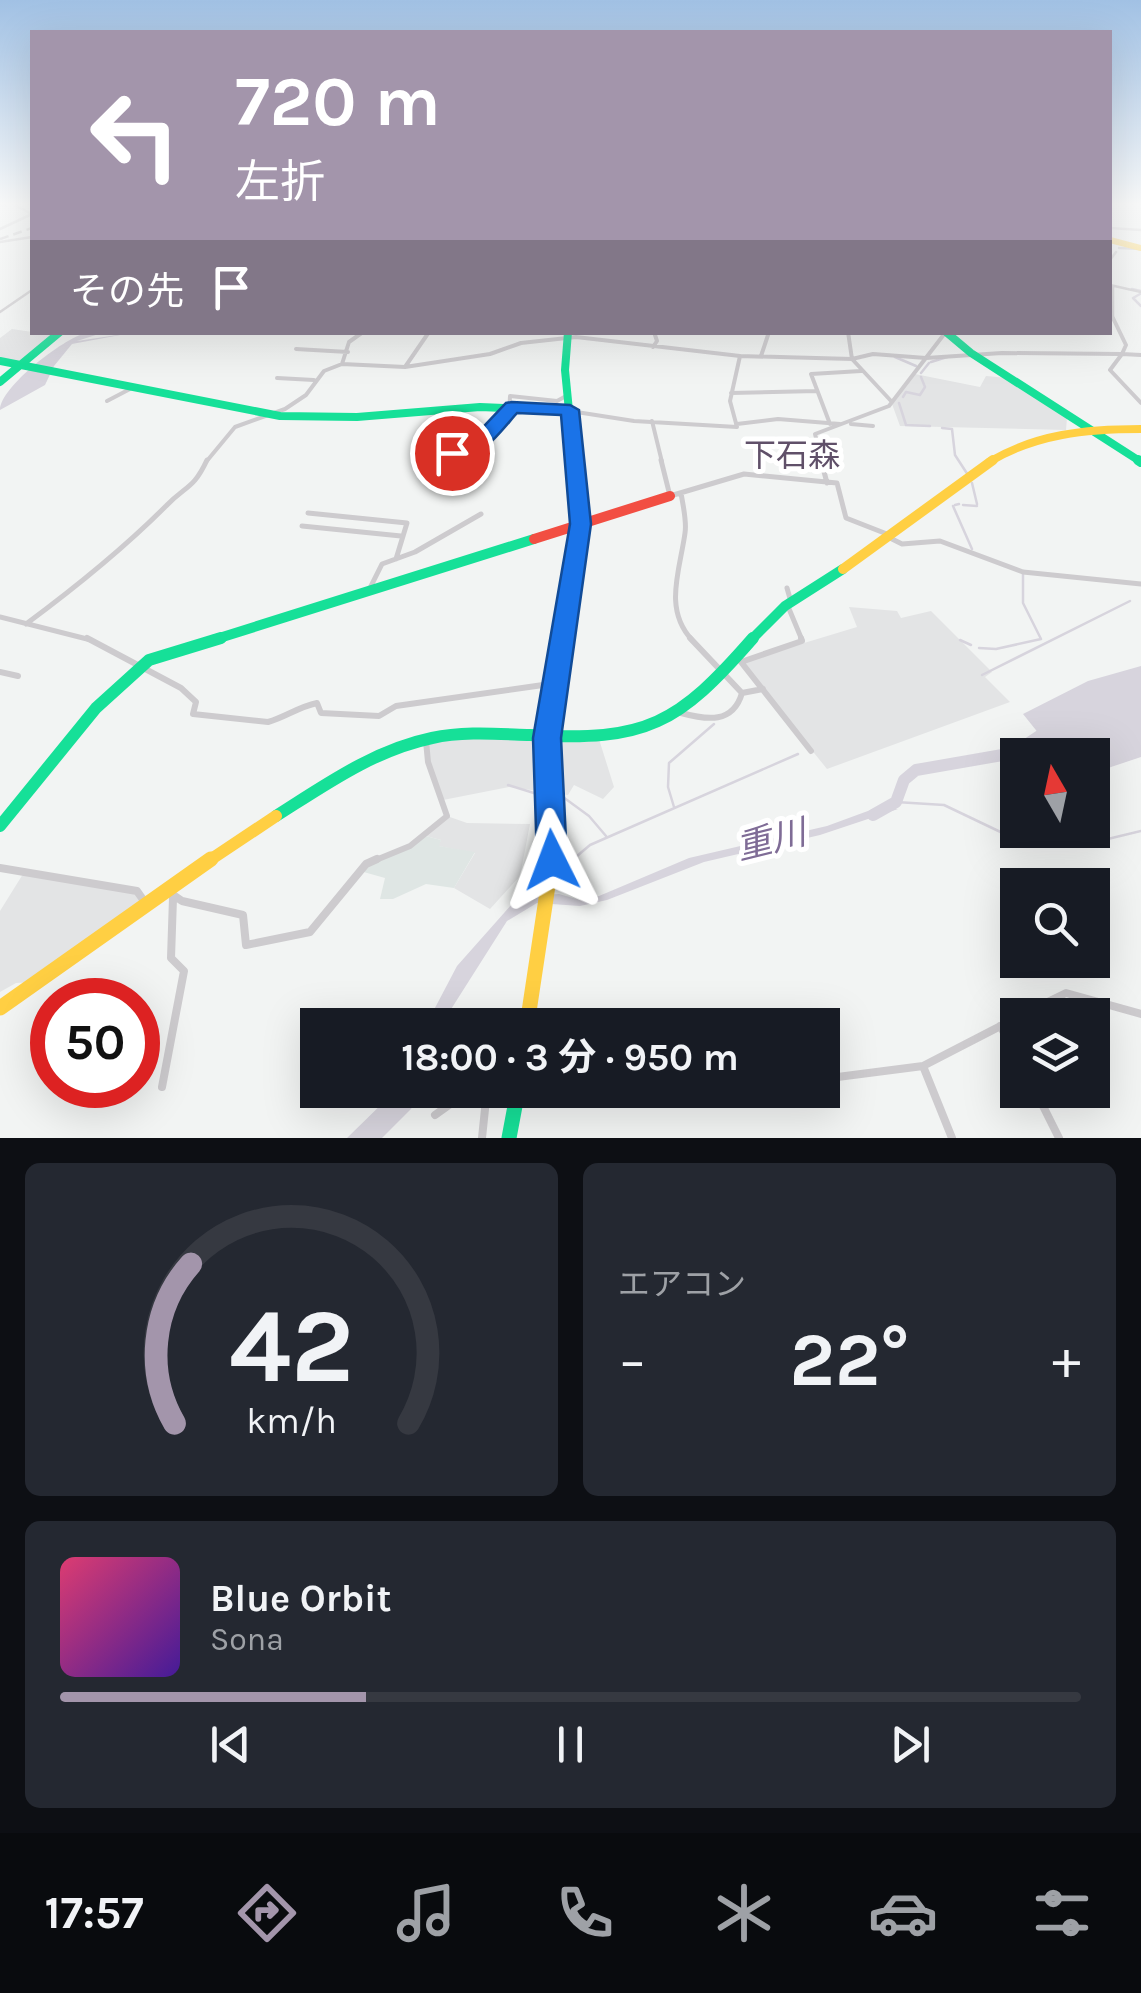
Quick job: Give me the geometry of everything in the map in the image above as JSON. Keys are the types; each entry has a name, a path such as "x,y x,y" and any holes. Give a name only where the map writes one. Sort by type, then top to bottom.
{"street":[{"path":"1141,292 1112,286 1113,323 1126,345 1110,370 1141,402"},
{"path":"0,312 30,291"},
{"path":"0,382 57,335"},
{"path":"342,364 349,342 358,335"},
{"path":"405,368 427,335"},
{"path":"26,624 100,569 140,535 169,502 195,484 209,455 232,430 272,415 306,394 324,371 342,364 405,368 568,335 740,356 852,359 873,354 926,358 971,353 1141,355"},
{"path":"530,1008 552,860 547,738 580,524 568,395 568,335"},
{"path":"653,347 655,335"},
{"path":"761,356 768,335"},
{"path":"848,335 852,359 892,402"},
{"path":"815,434 892,402 944,335"},
{"path":"948,335 1141,462"},
{"path":"296,349 348,352"},
{"path":"0,360 272,415 357,417 512,407 737,428 731,392 740,356"},
{"path":"830,424 812,372 861,371"},
{"path":"278,378 316,380"},
{"path":"107,402 130,388"},
{"path":"731,392 818,391"},
{"path":"512,407 510,396 557,402 568,395"},
{"path":"450,454 472,450 512,407"},
{"path":"735,424 778,419 873,426"},
{"path":"652,420 686,530 676,568 676,612 682,629 742,693"},
{"path":"812,424 827,483"},
{"path":"0,1008 144,900 356,766 425,738 488,732 568,740 628,732 681,713 724,676 767,623 789,603 893,538 1007,452 1046,438 1093,431 1141,430"},
{"path":"431,466 452,467 462,452"},
{"path":"0,826 96,708 139,666 161,654 744,474 837,483 846,518 902,544 940,541 1023,572 1141,584"},
{"path":"308,513 407,523 396,559"},
{"path":"370,588 382,564 481,514"},
{"path":"302,526 401,536"},
{"path":"787,588 802,641 741,662 811,751"},
{"path":"0,617 82,636 190,696 196,702 195,716 247,722 279,719 290,709 316,704 321,713 379,716 396,706 557,684"},
{"path":"0,672 18,676"},
{"path":"742,693 763,689"},
{"path":"681,713 700,718 732,714 738,709 742,693"},
{"path":"164,888 172,898 207,908 227,908 243,915 246,945 310,932 366,864 410,846 447,816 428,762 425,738"},
{"path":"0,868 137,891 144,900"},
{"path":"162,1086 184,971 171,958 172,898"},
{"path":"1056,998 1066,993 1084,998"},
{"path":"1110,1005 1141,1014"},
{"path":"840,1076 923,1066 1000,1026"},
{"path":"923,1066 952,1138"},
{"path":"435,1114 444,1108"},
{"path":"482,1138 485,1108"},
{"path":"508,1138 515,1108"},
{"path":"1044,1108 1058,1138"}],"shaded area":[{"path":"12,329 30,332 30,335 58,335 22,365 0,361 0,338"},
{"path":"915,374 980,387 986,376 1008,378 1067,418 1066,430 900,426 892,404"},
{"path":"849,607 897,611 901,618 931,611 992,672 985,677 1010,702 827,769 741,662 857,627"},
{"path":"598,736 614,787 603,799 574,785 568,795 509,787 443,800 428,762 425,738"},
{"path":"447,816 467,823 530,824 520,876 490,909 454,888 475,853 438,846 441,840 422,835"},
{"path":"422,835 441,840 439,846 475,852 454,888 426,884 393,899 380,899 385,878 360,871 410,846"},
{"path":"23,874 137,891 144,901 39,978 30,978 30,982 16,983 0,992 0,911"}],"water":[{"path":"96,335 77,341 120,335 72,344 45,385 0,410 21,377 76,337"},
{"path":"1141,666 1141,757 1110,767 1110,738 1042,738 1023,714 1088,681"},
{"path":"876,808 898,809 820,835 704,862 607,900 580,906 537,903 507,921 452,1008 435,1008 457,966 512,904 527,896 559,894 580,900 599,896 689,858 827,826"},
{"path":"378,1108 412,1108 382,1138 347,1138"}],"waterway":[{"path":"1132,289 1141,291"},
{"path":"1140,294 1133,298 1141,306"},
{"path":"895,357 916,366"},
{"path":"931,362 947,357"},
{"path":"921,373 929,363"},
{"path":"903,397 906,392 920,395 925,387 921,377"},
{"path":"899,403 906,425 930,426"},
{"path":"942,428 952,429 955,455 968,475"},
{"path":"972,483 977,504"},
{"path":"955,505 959,504"},
{"path":"963,505 977,506"},
{"path":"953,506 972,549"},
{"path":"979,648 996,649 1041,639 1023,603 1023,574"},
{"path":"982,675 1130,601"},
{"path":"960,640 971,645"},
{"path":"674,807 668,787 669,763 714,724"},
{"name":"重川","path":"873,815 896,802 904,780 916,770 1014,753 1050,729"},
{"path":"570,862 590,845 798,754"},
{"path":"508,785 537,794"},
{"path":"563,797 589,816 606,836"},
{"path":"896,802 944,805 1011,837 1048,844 1087,844 1141,831"},
{"path":"555,875 573,859"}],"traffic: fast":[{"path":"0,382 56,335"},
{"path":"568,335 565,370 578,505"},
{"path":"950,335 971,353 1141,462"},
{"path":"0,361 280,416 357,417 480,407 570,411"},
{"path":"0,826 96,708 149,660 534,539"},
{"path":"276,816 364,763 410,743 484,733 604,736 651,726 702,695 776,614 843,569"},
{"path":"509,1138 515,1108"}],"traffic: slow":[{"path":"843,569 1002,454 1055,435 1141,429"},
{"path":"530,1008 552,860 547,738 580,524 578,505"},
{"path":"0,1008 138,908 276,816"}],"traffic: jam":[{"path":"534,539 670,496"}],"district":[{"name":"下石森","path":"792,455"}],"route":[{"path":"452,453 472,450 507,417 512,407 570,410 580,524 547,738 552,860"}]}
